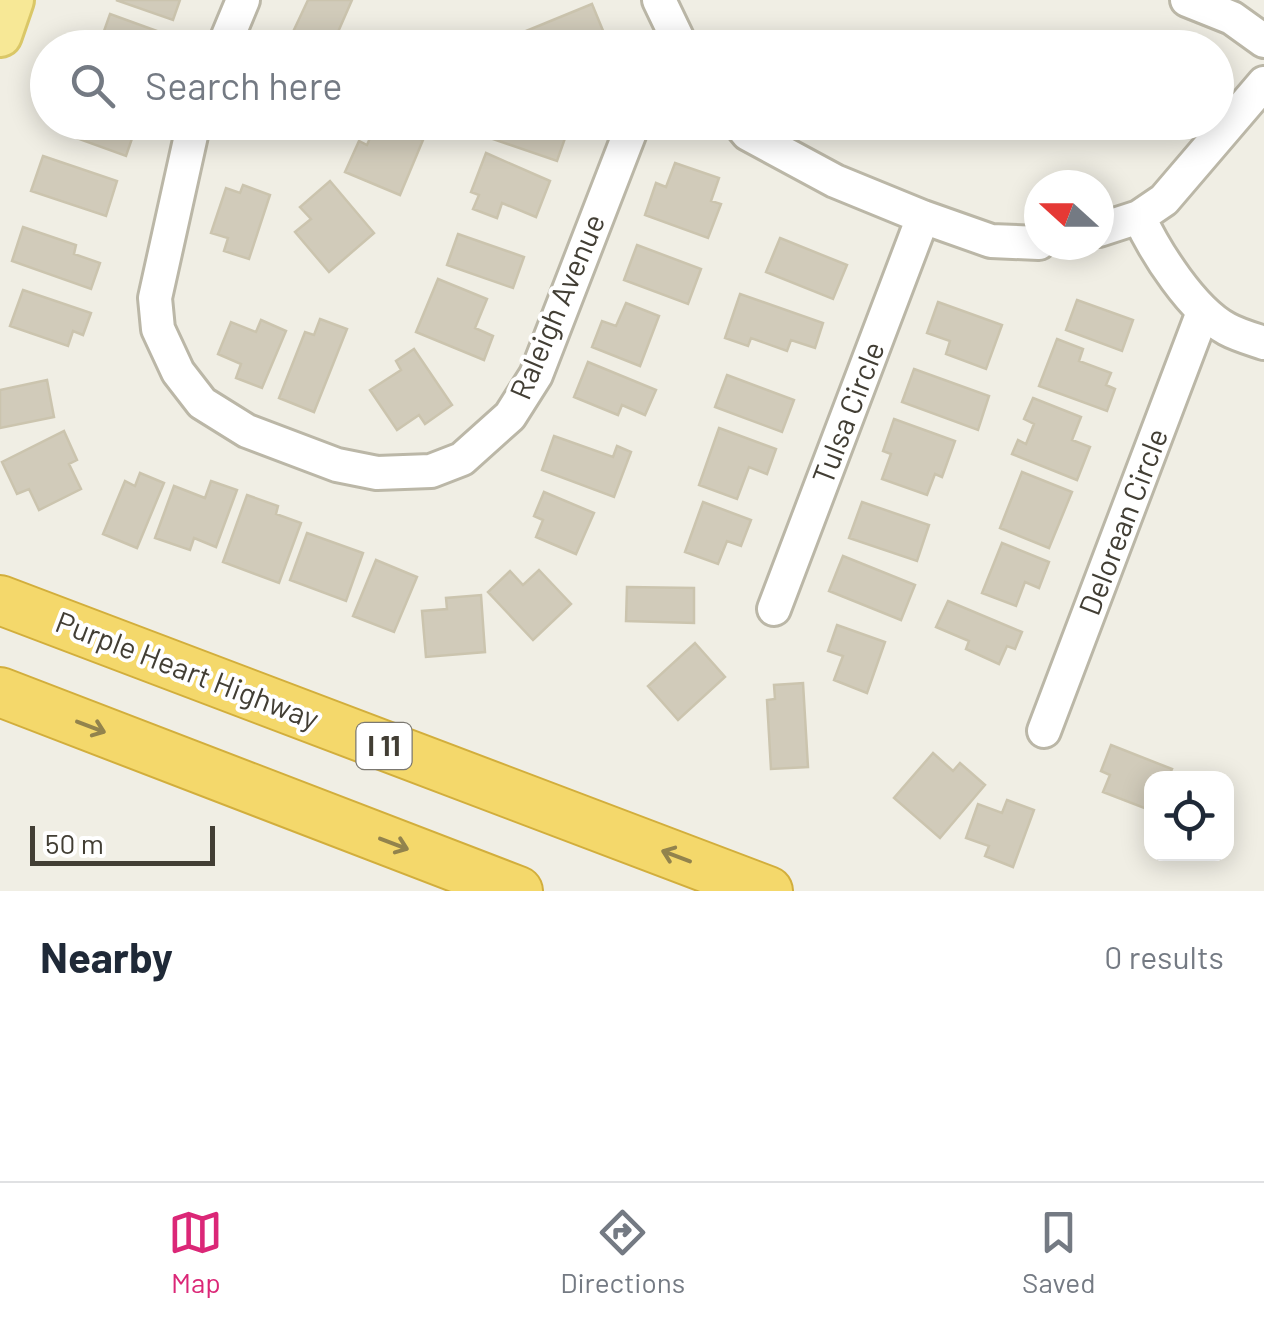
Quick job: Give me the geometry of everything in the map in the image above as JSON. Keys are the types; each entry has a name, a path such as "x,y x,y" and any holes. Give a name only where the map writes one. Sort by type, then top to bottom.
{"highway":[{"name":"Purple Heart Highway","path":"0,600 768,891"},
{"path":"0,692 518,891"}],"main road":[{"path":"0,35 12,0"}],"street":[{"path":"230,30 243,0"},
{"path":"1187,0 1232,18 1264,42"},
{"path":"1234,118 1264,83"},
{"name":"Raleigh Avenue","path":"190,140 155,298 158,329 178,372 202,403 247,431 337,464 378,474 431,471 462,459 510,416 536,375 627,140"},
{"path":"759,140 836,181 923,217 990,241 1024,242"},
{"path":"1114,225 1139,217 1164,200 1215,140"},
{"name":"Tulsa Circle","path":"774,609 923,217"},
{"path":"1139,217 1154,248 1203,312 1226,328 1264,344"},
{"name":"Delorean Circle","path":"1044,732 1203,312"}],"building":[{"path":"116,0 180,0 173,20"},
{"path":"308,0 352,0 339,30 294,30"},
{"path":"592,4 603,30 528,30"},
{"path":"110,14 154,30 104,30"},
{"path":"82,140 132,140 126,156"},
{"path":"369,140 423,140 400,195 345,172 359,141 367,145"},
{"path":"496,140 564,140 557,161"},
{"path":"486,153 550,181 536,217 502,203 497,218 473,209 479,195 471,192"},
{"path":"43,156 117,181 106,216 31,191"},
{"path":"675,163 719,178 711,201 721,204 708,238 645,215 656,183 666,187"},
{"path":"330,181 374,233 329,272 295,232 311,219 300,207"},
{"path":"243,185 270,195 249,259 224,251 228,238 211,233 226,188 240,193"},
{"path":"23,227 76,245 74,254 100,263 91,289 12,261"},
{"path":"458,234 524,257 513,288 447,265"},
{"path":"780,238 847,265 833,299 766,272"},
{"path":"637,245 701,269 688,304 624,280"},
{"path":"438,279 487,299 475,328 493,336 484,360 416,332"},
{"path":"23,290 91,313 83,335 73,331 68,346 10,326"},
{"path":"740,294 823,323 815,348 791,340 787,351 751,338 748,346 725,338"},
{"path":"1077,300 1133,320 1122,351 1066,330"},
{"path":"938,302 1002,325 986,369 946,354 950,341 927,333"},
{"path":"626,303 659,316 640,366 592,347 602,321 616,326"},
{"path":"320,319 347,329 314,412 279,398 305,332 314,335"},
{"path":"261,320 286,331 262,388 236,378 241,364 218,354 231,322 256,332"},
{"path":"1057,339 1083,349 1079,361 1111,373 1106,385 1115,389 1107,411 1039,386"},
{"path":"414,349 452,405 425,424 419,415 397,430 370,390 401,370 396,361"},
{"path":"588,362 656,390 645,415 622,405 618,415 574,397"},
{"path":"914,369 989,396 978,430 902,402"},
{"path":"727,375 794,400 782,432 715,407"},
{"path":"47,380 54,417 0,428 0,390"},
{"path":"1033,398 1081,417 1072,440 1090,447 1077,480 1012,454 1018,440 1026,444 1034,424 1024,419"},
{"path":"894,419 955,441 942,477 935,474 927,495 882,479 891,454 883,451"},
{"path":"719,428 776,449 767,474 749,467 737,499 699,485"},
{"path":"64,431 77,460 69,464 81,489 39,510 29,489 17,494 2,462"},
{"path":"554,436 613,457 617,446 631,452 614,497 542,470"},
{"path":"1022,472 1072,492 1049,548 1000,528"},
{"path":"140,473 164,483 137,548 103,534 125,481 135,486"},
{"path":"211,481 237,490 216,547 194,538 190,550 155,538 174,486 205,498"},
{"path":"544,492 594,513 576,554 536,537 543,520 534,516"},
{"path":"247,495 278,506 276,514 301,523 279,583 223,562"},
{"path":"703,502 751,520 741,546 727,541 718,564 685,552"},
{"path":"862,502 929,525 917,561 849,538"},
{"path":"307,533 363,553 346,601 290,580"},
{"path":"1002,543 1049,562 1039,588 1025,582 1016,606 982,593"},
{"path":"843,556 915,585 901,620 829,591"},
{"path":"376,560 417,577 394,632 353,616"},
{"path":"539,570 571,604 533,640 488,592 510,571 523,585"},
{"path":"627,587 694,588 694,623 626,621"},
{"path":"481,595 485,652 426,657 422,611 447,609 446,598"},
{"path":"948,601 1022,632 1015,649 1007,646 999,664 966,649 969,641 936,627"},
{"path":"837,625 885,642 867,693 834,680 843,656 828,651"},
{"path":"695,643 725,677 678,720 648,686"},
{"path":"803,683 808,767 771,769 767,700 775,699 774,685"},
{"path":"1111,745 1172,769 1144,771 1144,808 1103,792 1110,775 1101,771"},
{"path":"933,753 953,771 960,763 985,785 940,838 894,798"},
{"path":"1007,800 1034,810 1013,867 985,856 989,846 966,838 978,804 1002,813"}]}
